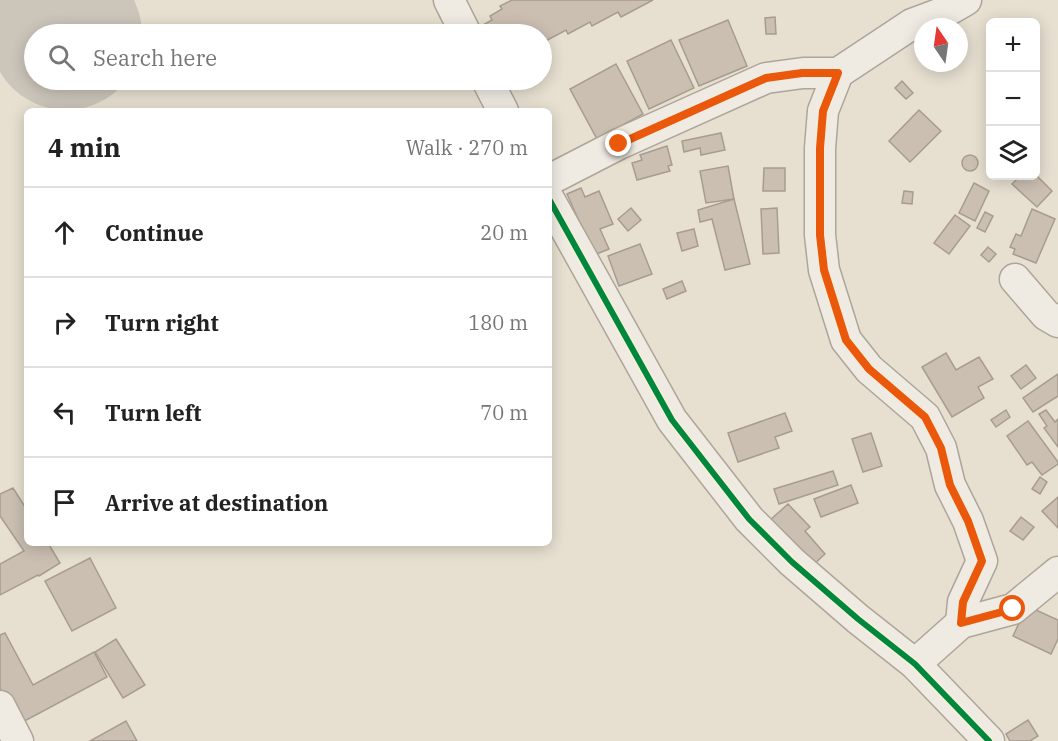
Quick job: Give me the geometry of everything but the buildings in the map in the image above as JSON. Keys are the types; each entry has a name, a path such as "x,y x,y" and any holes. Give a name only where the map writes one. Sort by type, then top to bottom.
{"street":[{"path":"449,0 461,24"},
{"path":"552,178 619,144 766,78 802,73 838,73 912,24 947,11 966,0"},
{"path":"838,73 823,111 821,139 820,235 824,270 846,340 869,369 925,417 941,448 950,485 968,521 982,561 963,602 961,623"},
{"path":"493,90 502,108"},
{"path":"552,204 672,420 748,519 792,562 915,664 988,741"},
{"path":"1014,279 1046,315 1058,322"},
{"path":"915,664 961,623 1013,609 1058,572"},
{"path":"0,706 18,741"}],"runway":[{"path":"50,0 61,24"}],"cycle path":[{"path":"838,73 823,111 820,148 820,235 824,270 846,340 869,369 925,417 941,448 950,485 968,521 982,561 963,602 961,623"},
{"path":"552,204 672,420 749,519 792,562 915,664 989,741"}],"route":[{"path":"619,144 766,78 802,73 838,73 823,111 820,148 820,235 824,270 846,340 869,369 925,417 941,448 950,485 968,521 982,561 963,602 961,623 1013,609"}]}
